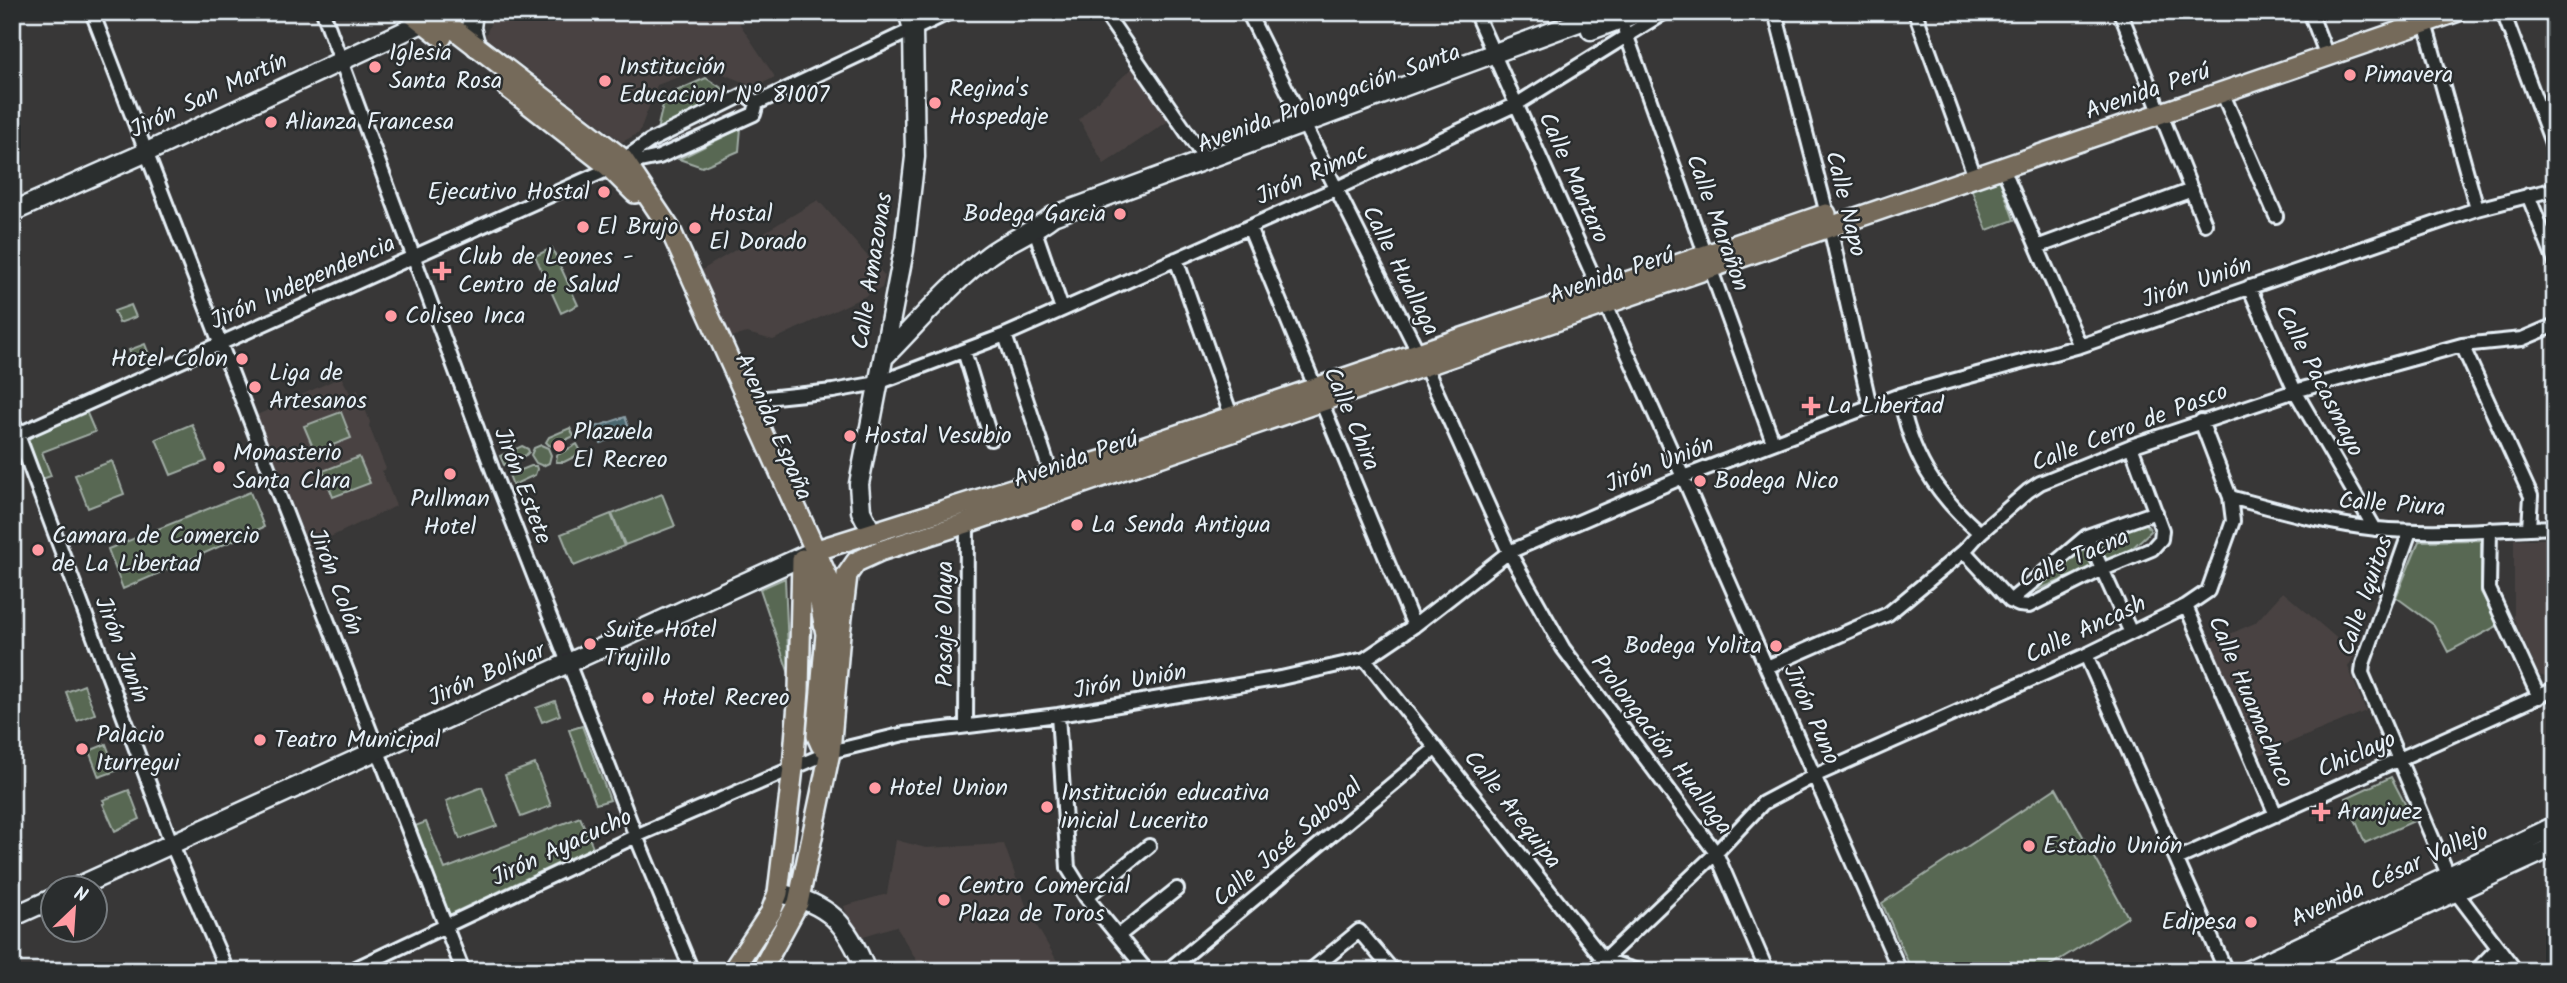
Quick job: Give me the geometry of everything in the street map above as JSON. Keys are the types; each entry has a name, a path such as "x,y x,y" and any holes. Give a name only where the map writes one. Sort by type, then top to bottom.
{"main road":[{"name":"Avenida Perú","path":"808,553 872,533 966,514 2325,50 2422,18 2456,12"},
{"name":"Avenida España","path":"425,15 476,47 620,164 670,229 747,400 808,553 793,768 777,897 771,912 732,971"},
{"name":"Avenida España","path":"425,15 620,164 663,238 808,553 830,583 840,634 830,752 798,903 761,971"},
{"name":"Avenida Perú","path":"1973,171 2003,168 2159,108 2222,92 2325,50"},
{"name":"Avenida Perú","path":"840,634 847,575 856,562 1052,477 1107,467"},
{"path":"808,553 826,634 817,736 821,745 830,752"}],"street":[{"name":"Jirón Colón","path":"92,12 463,971"},
{"name":"Jirón Estete","path":"323,12 494,474 692,971"},
{"path":"473,12 471,28 476,47"},
{"path":"620,164 659,157 754,114 757,103 911,21 950,12"},
{"path":"1104,12 1205,159"},
{"name":"Calle Huallaga","path":"1248,12 1422,360 1509,552"},
{"name":"Calle Mantaro","path":"1475,12 1683,477"},
{"name":"Avenida Prolongación Santa","path":"1035,231 1057,226 1496,57 1546,40 1618,22 1640,12"},
{"name":"Jirón Rimac","path":"747,400 833,391 878,383 965,356 1005,334 1335,189 1517,104 1618,22 1665,12"},
{"name":"Calle Napo","path":"1775,12 1828,221 1870,406"},
{"path":"1915,12 1973,171"},
{"path":"2120,12 2205,224"},
{"path":"2310,12 2325,50"},
{"path":"2503,12 2555,151"},
{"name":"Jirón San Martín","path":"12,212 342,62 425,15"},
{"path":"2422,18 2477,209"},
{"name":"Calle Amazonas","path":"872,533 862,510 859,484 904,250 915,158 911,21"},
{"name":"Calle Marañon","path":"1618,22 1773,442"},
{"path":"2222,92 2276,216"},
{"path":"620,164 650,141 745,94 757,103"},
{"name":"Avenida Prolongación Santa","path":"884,357 974,267 992,253 1035,231 1053,216 1205,159 1306,128"},
{"name":"Jirón Independencia","path":"15,436 620,164"},
{"path":"2003,168 2080,346"},
{"name":"Jirón Unión","path":"793,768 830,752 904,734 1058,715 1281,678 1365,659 1414,626 1509,552 1683,477 1900,395 2080,346 2477,209 2555,189"},
{"path":"2037,247 2192,190"},
{"path":"2528,195 2555,262"},
{"name":"Calle Chira","path":"1249,227 1414,626"},
{"path":"1035,231 1062,309"},
{"path":"1176,259 1234,424"},
{"name":"Calle Pacasmayo","path":"2249,287 2295,391 2375,529"},
{"path":"892,312 909,317 927,314"},
{"name":"Calle Cerro de Pasco","path":"1767,667 1888,614 1964,551 1979,533 2034,487 2131,446 2295,391 2462,345 2522,339 2555,325"},
{"path":"1005,334 1052,477"},
{"path":"2462,345 2531,496 2529,528"},
{"path":"965,356 990,439"},
{"path":"1900,395 1903,416 1919,458 1944,499 1979,533"},
{"name":"Jirón Junín","path":"12,419 15,436 172,845 228,971"},
{"name":"Calle Ancash","path":"1592,971 1716,853 1763,803 1814,775 2086,655 2186,607 2208,592 2233,521 2230,496 2201,421"},
{"name":"Calle Tacna","path":"1964,551 2010,601 2019,606 2029,606 2101,570 2152,549 2161,539 2162,530 2131,446"},
{"name":"Jirón Puno","path":"1683,477 1900,971"},
{"name":"Calle Piura","path":"2230,496 2311,519 2375,529 2410,531 2555,527"},
{"path":"2010,601 2087,536 2156,512"},
{"name":"Pasaje Olaya","path":"966,514 966,726"},
{"path":"2490,529 2489,590 2539,697"},
{"name":"Calle Iquitos","path":"2410,531 2362,673 2451,884 2516,971"},
{"path":"2087,536 2131,633"},
{"name":"Prolongación Huallaga","path":"1509,552 1563,648 1716,853 1767,971"},
{"name":"Jirón Bolívar","path":"107,874 569,665 808,553"},
{"name":"Calle Huamachuco","path":"2186,607 2276,815"},
{"path":"2086,655 2226,971"},
{"name":"Calle Arequipa","path":"1365,659 1604,960"},
{"name":"Chiclayo","path":"2177,859 2555,689"},
{"path":"1058,715 1068,868 1086,897 1147,971"},
{"name":"Calle José Sabogal","path":"1167,971 1436,748"},
{"name":"Jirón Ayacucho","path":"350,971 636,836 793,768"},
{"name":"Avenida César Vallejo","path":"2282,971 2451,884 2555,826"},
{"path":"1086,897 1149,845"},
{"name":"Avenida César Vallejo","path":"2256,969 2451,884 2555,846"},
{"path":"1118,936 1177,890"},
{"path":"777,897 833,916 845,927 855,943 866,971"},
{"path":"798,903 840,934 855,971"},
{"path":"12,917 38,905"},
{"path":"1310,971 1359,931 1392,971"},
{"path":"2476,971 2498,948"},
{"path":"1604,960 1638,971"}],"shaded area":[{"name":"Institución EducacionI Nº 81007","path":"495,12 732,12 775,77 755,87 706,67 657,85 639,133 622,142 485,37"},
{"path":"1133,67 1170,120 1104,164 1079,119"},
{"path":"818,200 885,276 882,288 773,340 747,333 728,338 702,270"},
{"path":"341,377 350,393 358,390 386,469 382,471 396,506 309,547 257,415"},
{"path":"2514,539 2555,539 2555,675 2548,678 2539,675 2514,619"},
{"path":"2283,592 2355,654 2348,667 2366,711 2257,756 2209,643 2255,623"},
{"name":"Centro Comercial Plaza de Toros","path":"896,840 926,848 1004,844 1028,911 1063,971 923,971 896,926 854,939 844,906 887,894"}],"green space":[{"path":"706,78 729,93 657,130 665,96"},
{"path":"741,128 739,151 702,167 679,159"},
{"path":"1999,178 2014,220 1987,230 1971,188"},
{"path":"552,248 578,305 561,313 535,256"},
{"path":"131,305 136,317 119,323 114,311"},
{"path":"145,344 150,357 134,363 129,350"},
{"path":"86,411 95,432 42,452 51,476 42,479 28,443 30,437"},
{"path":"341,412 351,438 315,452 304,426"},
{"path":"192,424 207,461 171,475 156,439"},
{"path":"570,428 574,436 553,446 546,442 549,437"},
{"path":"577,444 582,453 564,462 556,462 557,455"},
{"path":"541,445 548,448 551,455 549,463 543,466 536,463 531,455 534,448"},
{"path":"522,446 529,452 504,465 500,456"},
{"path":"359,457 370,483 333,497 323,471"},
{"path":"112,461 124,494 88,508 75,475"},
{"path":"536,466 535,475 513,485 509,475"},
{"path":"250,492 264,527 123,589 108,549"},
{"path":"662,494 675,526 625,545 612,514"},
{"path":"611,514 624,546 574,566 561,534"},
{"path":"2144,520 2151,531 2129,551 2102,563 2092,541"},
{"path":"2481,540 2481,592 2499,625 2448,652 2434,625 2396,597 2419,541"},
{"path":"2084,545 2095,566 2035,591 2030,590"},
{"path":"785,578 789,674 760,589"},
{"path":"84,685 95,714 77,721 66,692"},
{"path":"555,701 560,715 542,722 536,708"},
{"path":"582,726 610,800 596,804 569,730"},
{"path":"106,744 116,771 99,777 89,751"},
{"path":"535,764 551,806 521,817 505,775"},
{"path":"2391,777 2414,821 2365,843 2346,798"},
{"path":"482,787 497,826 460,839 446,801"},
{"name":"Estadio Unión","path":"2056,788 2128,917 2041,971 1912,971 1882,903"},
{"path":"129,790 140,819 115,831 103,800"},
{"path":"580,817 593,847 449,915 415,826 426,822 445,869"}],"water":[{"path":"625,417 629,428 616,433 617,437 601,443 595,427"}],"place":[{"name":"Iglesia Santa Rosa","path":"375,67"},
{"name":"Pimavera","path":"2350,75"},
{"name":"Institución EducacionI Nº 81007","path":"605,81"},
{"name":"Regina's Hospedaje","path":"935,103"},
{"name":"Alianza Francesa","path":"271,122"},
{"name":"Ejecutivo Hostal","path":"604,192"},
{"name":"Bodega Garcia","path":"1120,214"},
{"name":"El Brujo","path":"583,227"},
{"name":"Hostal El Dorado","path":"695,228"},
{"name":"Club de Leones - Centro de Salud","path":"442,271"},
{"name":"Coliseo Inca","path":"391,316"},
{"name":"Hotel Colon","path":"242,359"},
{"name":"Liga de Artesanos","path":"255,387"},
{"name":"La Libertad","path":"1811,406"},
{"name":"Hostal Vesubio","path":"850,436"},
{"name":"Plazuela El Recreo","path":"559,446"},
{"name":"Monasterio Santa Clara","path":"219,467"},
{"name":"Pullman Hotel","path":"450,474"},
{"name":"Bodega Nico","path":"1700,481"},
{"name":"La Senda Antigua","path":"1077,525"},
{"name":"Camara de Comercio de La Libertad","path":"38,550"},
{"name":"Suite Hotel Trujillo","path":"590,644"},
{"name":"Bodega Yolita","path":"1776,646"},
{"name":"Hotel Recreo","path":"648,698"},
{"name":"Teatro Municipal","path":"260,740"},
{"name":"Palacio Iturregui","path":"82,749"},
{"name":"Hotel Union","path":"875,788"},
{"name":"Institución educativa inicial Lucerito","path":"1047,807"},
{"name":"Aranjuez","path":"2321,812"},
{"name":"Estadio Unión","path":"2029,846"},
{"name":"Centro Comercial Plaza de Toros","path":"944,900"},
{"name":"Edipesa","path":"2251,922"}]}
